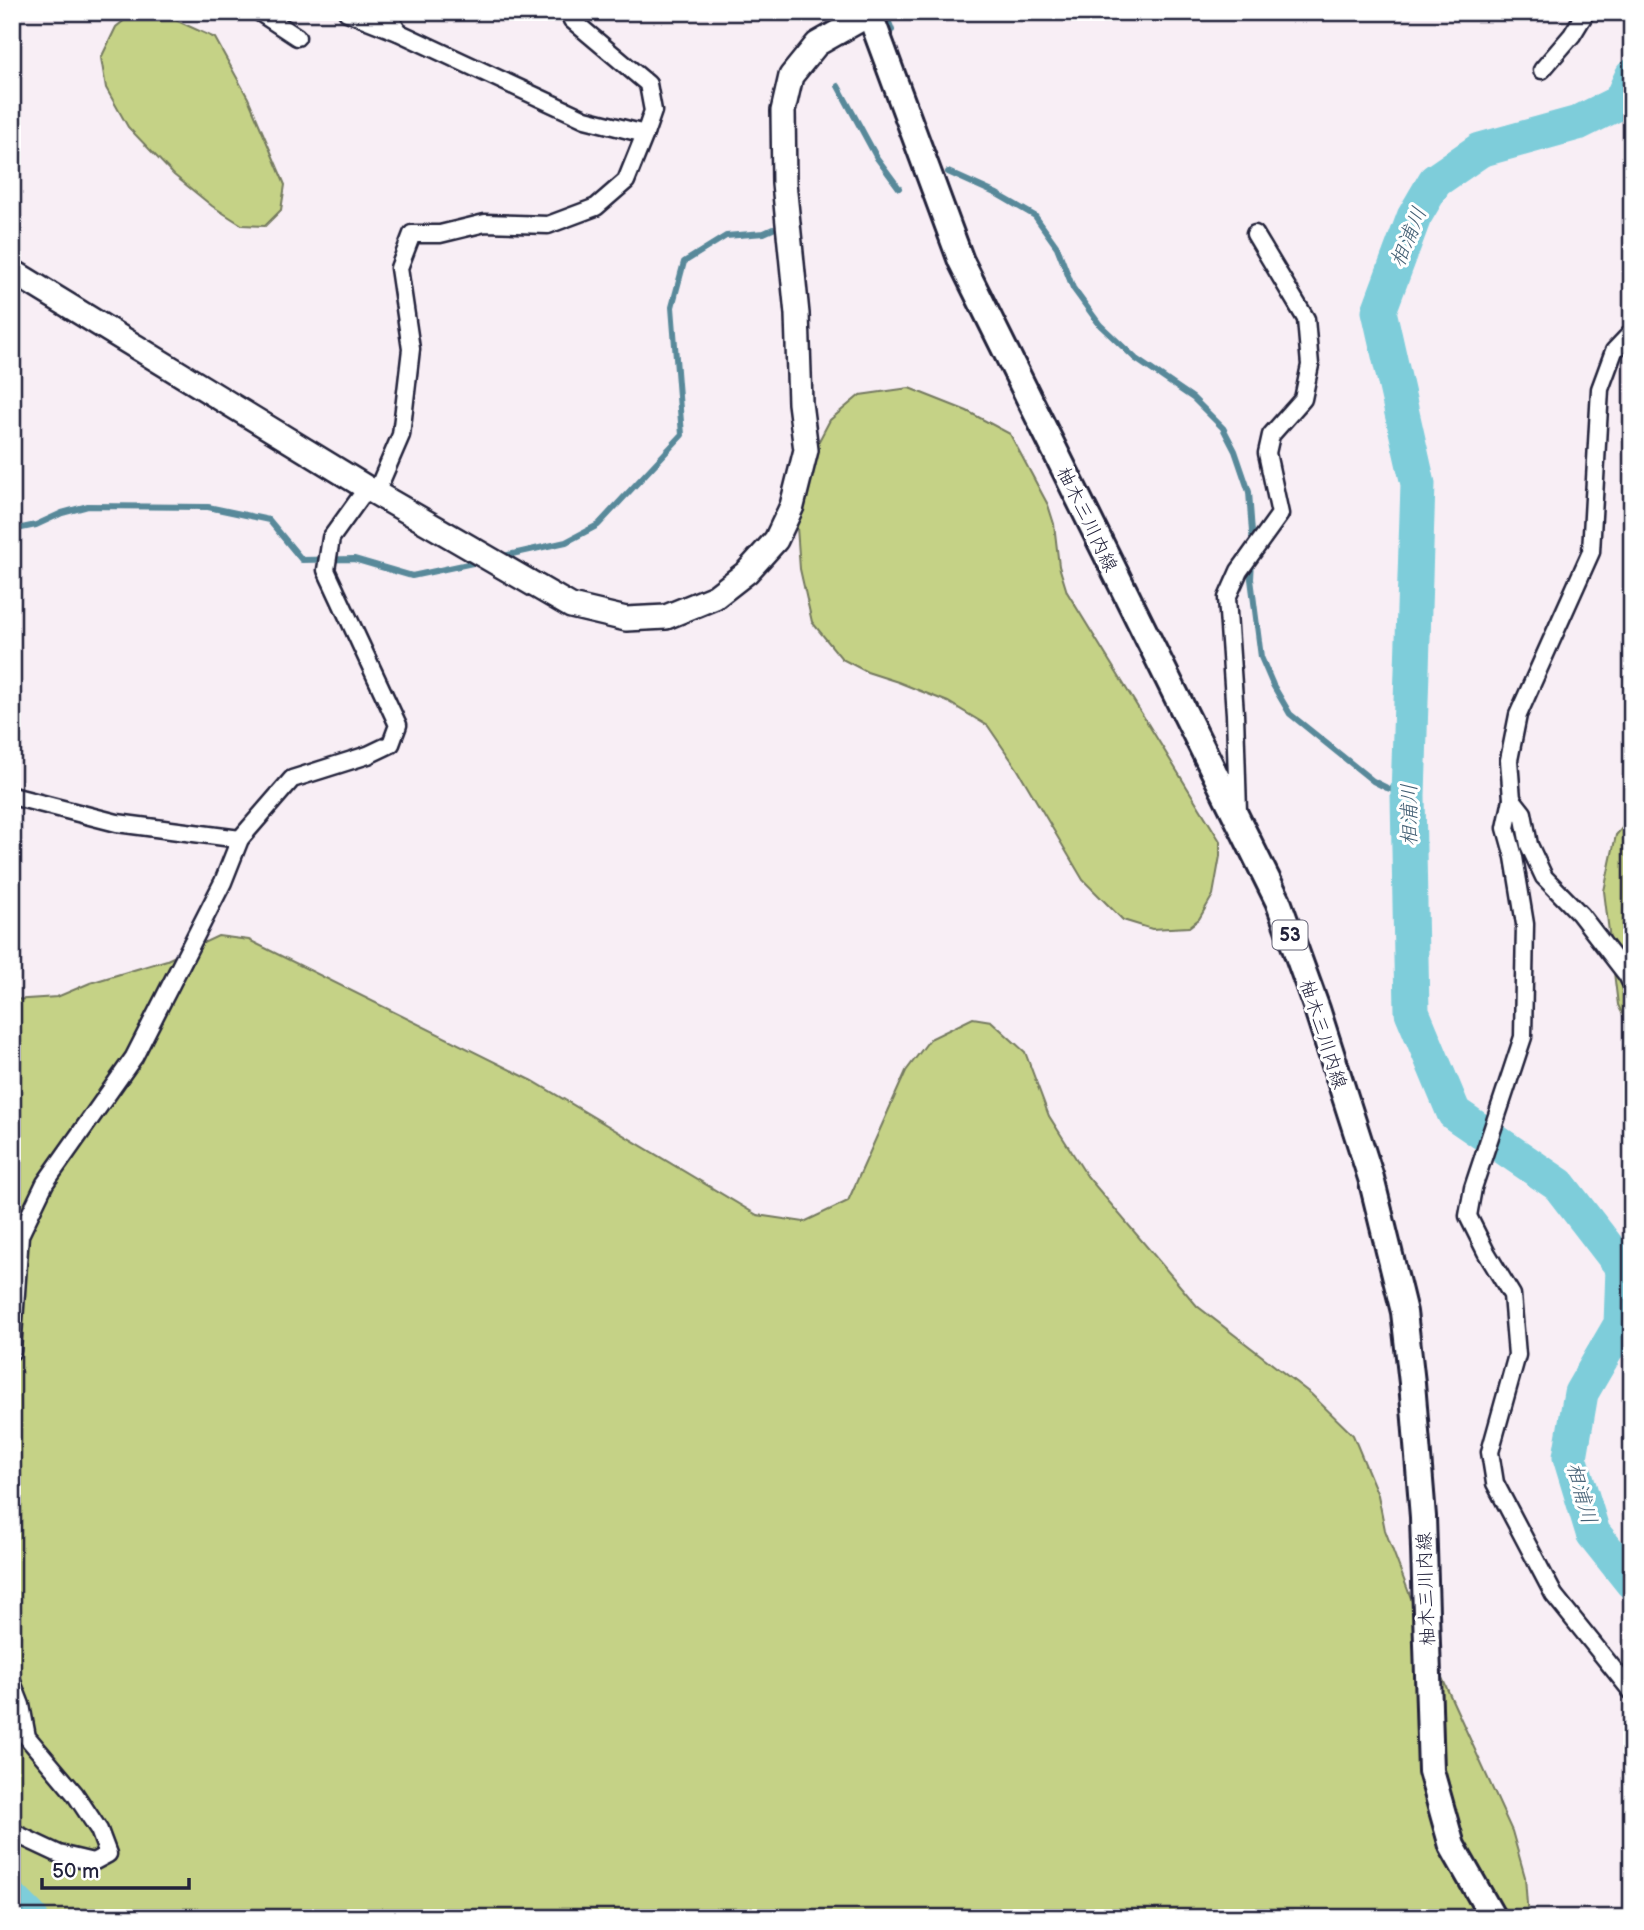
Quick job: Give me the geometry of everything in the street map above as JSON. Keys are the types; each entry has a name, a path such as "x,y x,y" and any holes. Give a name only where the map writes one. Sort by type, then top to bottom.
{"main road":[{"name":"柚木三川内線","path":"870,13 961,261 1278,901 1317,1009 1371,1178 1404,1312 1423,1517 1431,1771 1452,1846 1493,1918"}],"street":[{"path":"259,12 297,37"},
{"path":"346,12 398,32 585,119 645,134"},
{"path":"387,12 398,32"},
{"path":"12,1351 20,1235 45,1183 134,1057 223,882 240,839 292,779 368,755 390,744 398,725 326,570 331,538 372,491 401,435 411,349 399,268 412,234 440,233 485,223 548,225 596,207 626,181 653,111 648,84 572,20 568,12"},
{"path":"1542,70 1572,35 1586,12"},
{"path":"12,271 372,491 571,606 626,619 666,617 715,597 747,572 776,540 792,506 806,450 800,403 797,314 784,183 783,111 791,76 817,44 870,13"},
{"path":"1239,822 1236,714 1227,598 1238,571 1280,514 1267,453 1271,435 1303,399 1310,365 1306,319 1255,234"},
{"path":"1632,332 1614,351 1600,389 1591,552 1518,715 1510,760 1513,799 1506,828 1514,856 1525,924 1523,1037 1473,1188 1468,1216 1486,1252 1513,1295 1517,1355 1490,1452 1495,1483 1554,1595 1632,1692"},
{"path":"12,796 117,823 240,839"},
{"path":"1513,799 1523,813 1529,845 1544,877 1580,915 1632,985"},
{"path":"12,1682 21,1705 27,1737 82,1803 99,1830 108,1854 93,1862 59,1854 12,1832"}],"green space":[{"path":"132,14 171,18 215,38 248,98 285,185 281,210 265,226 242,225 212,206 174,175 128,127 106,88 101,58 116,27"},
{"path":"909,388 967,411 1010,434 1048,505 1054,524 1059,566 1067,592 1220,841 1213,895 1199,919 1189,927 1152,929 1123,920 1083,880 1018,770 988,726 948,702 867,672 842,659 812,622 800,569 796,513 812,454 830,420 860,395"},
{"path":"1632,817 1632,1033 1618,1005 1604,891 1616,835"},
{"path":"218,936 249,940 533,1081 757,1215 804,1222 848,1201 906,1071 930,1039 973,1018 991,1021 1025,1052 1049,1116 1087,1176 1197,1306 1311,1394 1353,1435 1378,1495 1385,1530 1438,1669 1512,1831 1525,1877 1528,1918 12,1918 12,1000 57,997 90,983 167,960"}],"waterway":[{"path":"885,12 892,30"},
{"name":"相浦川","path":"1632,76 1620,102 1578,123 1480,150 1435,181 1414,217 1379,311 1418,484 1408,795 1412,1012 1454,1113 1559,1185 1623,1268 1621,1324 1581,1393 1570,1457 1593,1533 1632,1582"},
{"path":"838,86 877,158 899,188"},
{"path":"948,172 997,194 1035,216 1057,247 1073,288 1100,325 1136,359 1193,398 1223,428 1235,451 1249,492 1253,546"},
{"path":"499,557 566,542 598,525 682,435 672,307 684,262 726,236 764,233 773,229"},
{"path":"12,530 36,525 62,513 88,506 208,507 269,520 302,560 354,559 412,576 482,561"},
{"path":"1252,560 1251,579 1261,657 1290,714 1373,781 1408,795"},
{"path":"12,1899 31,1918"}]}
